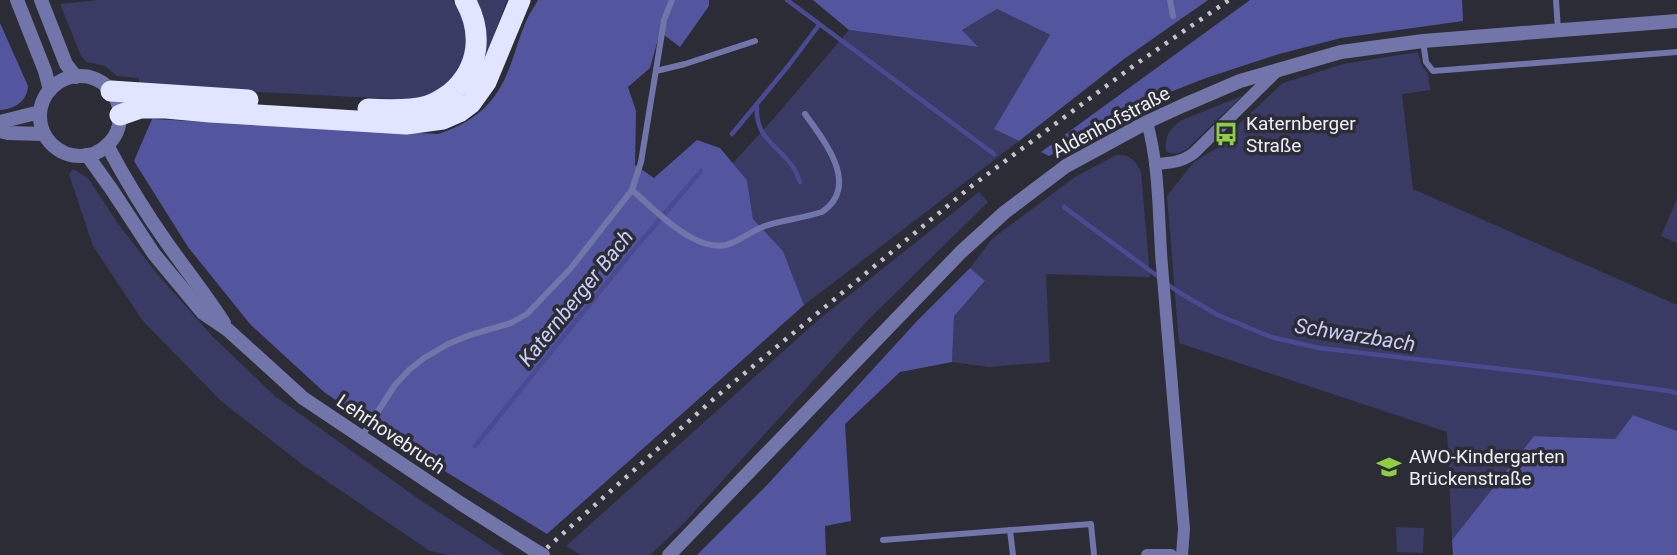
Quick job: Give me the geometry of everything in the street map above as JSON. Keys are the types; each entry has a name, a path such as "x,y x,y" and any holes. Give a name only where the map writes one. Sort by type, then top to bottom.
{"highway":[{"path":"111,91 371,110 428,106 445,98 460,85 470,71 477,44 476,29 465,0"},
{"path":"120,115 140,108 166,108 406,124 443,119 471,103 486,82 520,0"}],"street":[{"path":"17,0 50,90"},
{"path":"41,0 66,64 76,77"},
{"name":"Aldenhofstraße","path":"669,555 961,252 1005,212 1066,166 1147,122 1240,81 1341,52 1423,41 1677,21"},
{"path":"1155,164 1185,160 1279,69"},
{"path":"76,77 93,78 103,83 117,102 120,115 114,137 98,152 88,155 62,152 51,144 41,123 42,103 50,90 61,81 76,77"},
{"path":"0,122 40,112"},
{"path":"1147,122 1155,164 1184,529 1182,555"},
{"path":"0,131 44,134"},
{"name":"Lehrhovebruch","path":"107,145 127,182 228,330"},
{"name":"Lehrhovebruch","path":"88,155 154,254 203,313 228,330 303,398 360,438 537,551"},
{"path":"1147,555 1171,555"}],"lane":[{"path":"360,438 394,385 425,358 459,339 511,323 527,314 572,268 632,190 641,162 664,20 672,0"},
{"path":"1170,0 1173,16"},
{"path":"1556,0 1558,30"},
{"path":"656,71 755,41"},
{"path":"1423,41 1426,62 1433,71 1677,52"},
{"path":"632,190 683,233 706,245 721,246 766,226 815,214 830,207 838,194 840,176 829,148 805,114"},
{"path":"883,540 1091,524 1094,555"},
{"path":"1010,530 1013,555"}],"shaded area":[{"path":"99,0 452,0 464,22 466,63 436,94 415,100 139,86 139,78 117,76 105,66 87,62 81,56 60,4"},
{"path":"477,0 507,0 489,54 485,53 486,26"},
{"path":"538,0 709,0 709,6 680,47 660,32 650,68 628,87 636,111 635,165 654,178 697,140 720,148 747,180 753,219 783,251 804,305 547,534 396,441 324,392 250,324 188,247 134,161 152,119 438,134 445,132 472,118 496,94 507,73 527,19"},
{"path":"813,0 1208,0 1124,59 1019,141 994,129 1050,35 997,9 962,30 978,47 849,30"},
{"path":"1250,0 1462,0 1463,21 1341,38 1279,54 1160,96 1049,156 1041,152"},
{"path":"997,9 1051,36 994,129 1019,141 804,305 783,251 753,219 747,180 733,163 849,30 977,47 962,30"},
{"path":"0,23 28,86 19,103 0,110"},
{"path":"1418,52 1421,64 1428,74 1430,90 1402,94 1413,189 1677,305 1677,431 1633,415 1615,439 1534,436 1452,540 1447,432 1179,343 1167,196 1194,162 1217,148 1283,83 1343,64"},
{"path":"1242,96 1187,149 1176,153 1166,151 1167,137 1171,129 1182,120"},
{"path":"1116,155 1132,159 1141,172 1150,277 1046,274 1050,362 989,367 952,362 953,316 985,282 970,268 992,239 1075,177"},
{"path":"73,169 88,178 119,225 158,275 212,336 275,396 420,500 505,555 449,555 430,551 303,465 221,401 143,321 93,246 69,174"},
{"path":"979,192 988,202 867,321 685,522 650,555 581,555 566,546 817,321"},
{"path":"1677,199 1677,243 1661,236"},
{"path":"970,268 985,281 954,316 952,362 900,372 845,424 851,521 825,526 826,555 697,555 767,485 917,321"},
{"path":"1633,415 1677,431 1677,555 1453,555 1452,540 1534,436 1615,439"},
{"path":"1396,527 1424,528 1423,553 1397,552"}],"waterway":[{"name":"Schwarzbach","path":"787,0 994,154"},
{"name":"Katernberger Bach","path":"732,134 819,25"},
{"path":"757,107 757,118 763,134 787,159 800,182"},
{"name":"Katernberger Bach","path":"475,446 701,171"},
{"name":"Schwarzbach","path":"1064,207 1160,278"},
{"name":"Schwarzbach","path":"1167,284 1218,315 1271,337 1319,348 1545,374 1677,393"}],"railway":[{"path":"539,555 717,396 973,185 1136,64 1229,0"}],"place":[{"name":"Katernberger Straße","path":"1226,134"},
{"name":"AWO-Kindergarten Brückenstraße","path":"1389,467"}]}
